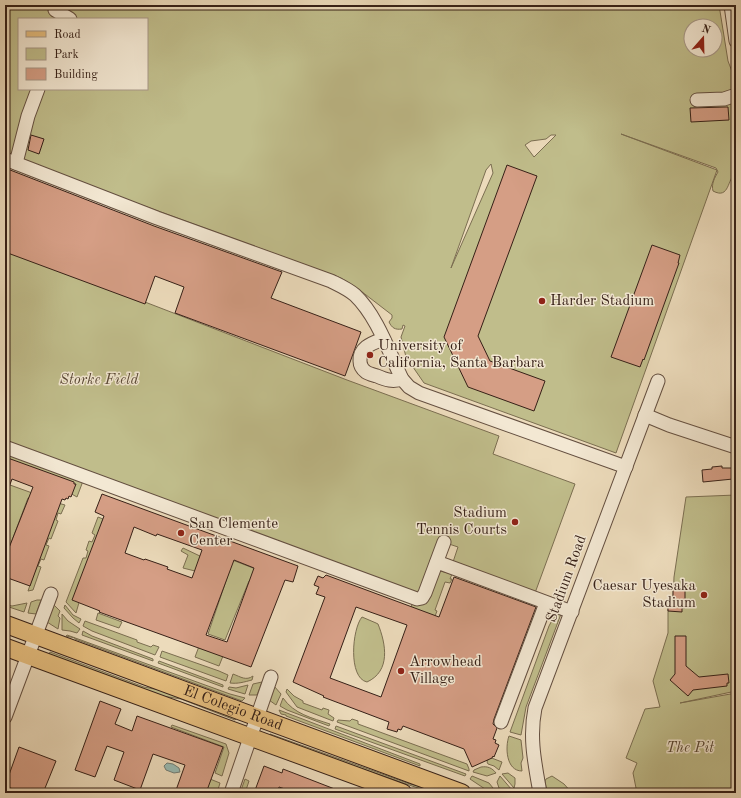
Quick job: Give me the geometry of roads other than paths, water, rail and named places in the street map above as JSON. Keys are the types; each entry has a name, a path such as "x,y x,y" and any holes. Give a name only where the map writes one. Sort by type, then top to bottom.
{"main road":[{"name":"El Colegio Road","path":"5,624 462,793"},
{"name":"El Colegio Road","path":"5,647 403,793"}],"street":[{"path":"731,5 736,41"},
{"path":"55,10 68,18"},
{"path":"38,90 11,161 157,218 343,286 355,295 372,316 402,379 408,387 419,394 626,467"},
{"path":"697,100 724,99 736,95"},
{"path":"383,339 372,343 364,349 360,356 362,368 366,372 388,380 396,381 402,379"},
{"name":"Stadium Road","path":"540,793 532,735 532,723 535,708 658,381"},
{"path":"645,415 736,447"},
{"path":"5,447 417,599 422,598 444,542"},
{"path":"437,562 572,612"},
{"path":"5,717 51,594"},
{"path":"501,722 546,603"},
{"path":"231,793 272,677"}],"water":[{"path":"167,763 173,764 179,768 180,772 174,773 166,770 164,766"}],"place":[{"name":"Harder Stadium","path":"542,301"},
{"name":"University of California, Santa Barbara","path":"370,355"},
{"name":"Stadium Tennis Courts","path":"515,522"},
{"name":"San Clemente Center","path":"181,533"},
{"name":"Caesar Uyesaka Stadium","path":"704,595"},
{"name":"Arrowhead Village","path":"401,671"}],"park label":[{"name":"Storke Field","path":"99,380"},
{"name":"The Pit","path":"690,748"}]}
